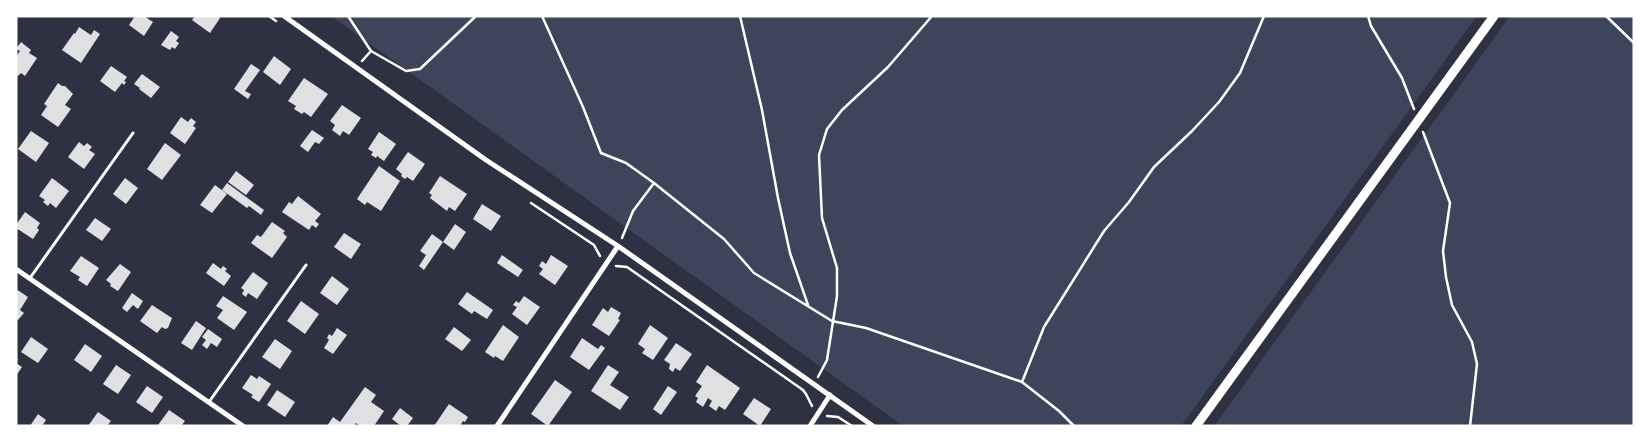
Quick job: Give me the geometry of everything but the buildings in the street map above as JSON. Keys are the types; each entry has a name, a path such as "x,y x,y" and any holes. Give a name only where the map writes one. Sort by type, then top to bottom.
{"main road":[{"path":"1196,426 1494,16"}],"street":[{"path":"284,16 486,160 618,246 873,426"},
{"path":"497,426 618,246"},
{"path":"16,269 243,426"},
{"path":"810,426 830,395"}],"lane":[{"path":"30,278 133,133"},
{"path":"208,402 306,265"}],"path":[{"path":"269,16 277,22"},
{"path":"348,16 371,51 406,71 420,69 476,16"},
{"path":"542,16 583,107 601,153 626,163 654,183 724,239 754,273 793,299 832,321 866,328 1022,382 1059,411 1074,426"},
{"path":"740,16 762,110 790,252 808,306"},
{"path":"802,397 815,384 827,360 837,296 837,268 822,218 819,155 827,129 842,110 888,66 932,16"},
{"path":"1022,382 1044,327 1104,231 1129,202 1154,167 1219,102 1240,73 1264,16"},
{"path":"1368,16 1370,26 1402,78 1450,203 1443,251 1446,277 1452,305 1472,342 1477,364 1470,426"},
{"path":"1606,16 1634,43"},
{"path":"357,67 371,51"},
{"path":"618,246 633,211 654,183"},
{"path":"525,199 594,245 600,256 615,266 627,268 806,394 810,404 820,411 830,417 838,417 852,426"}],"shaded area":[{"path":"331,16 1477,16 1181,426 903,426"},
{"path":"1510,16 1634,16 1634,426 1214,426"}]}
